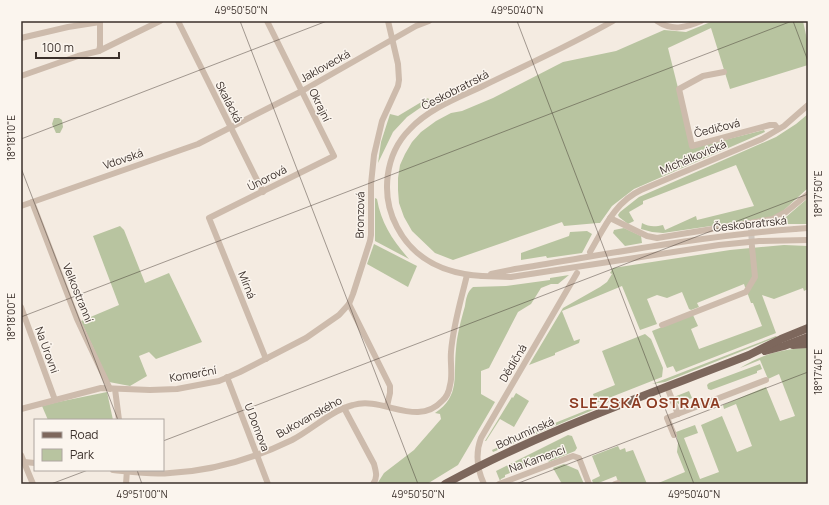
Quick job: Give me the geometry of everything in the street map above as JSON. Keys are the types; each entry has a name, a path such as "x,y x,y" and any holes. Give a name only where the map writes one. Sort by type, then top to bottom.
{"main road":[{"name":"Bohumínská","path":"445,484 478,466 540,438 749,355 781,339 808,328"},
{"name":"Bohumínská","path":"749,355 784,346 808,336"},
{"path":"784,346 808,344"}],"street":[{"path":"21,38 100,21 99,51"},
{"path":"21,76 78,56 99,51 160,21"},
{"name":"Skalácká","path":"178,21 263,192"},
{"name":"Okrajní","path":"268,21 334,156"},
{"name":"Bronzová","path":"349,304 368,250 371,235 371,184 374,155 379,131 398,86 398,64 388,21"},
{"name":"Jaklovecká","path":"230,126 302,90 416,26 429,21"},
{"name":"Českobratrská","path":"613,21 572,43 436,109 414,125 399,143 391,161 387,182 389,204 395,224 408,243 426,260 443,269 467,275 511,277 759,240 808,240"},
{"path":"657,21 667,26 679,28 701,21"},
{"name":"Čedičová","path":"724,72 706,75 679,90 692,146 770,125 774,125 778,129"},
{"name":"Michálkovická","path":"590,252 620,204 637,192 759,140 791,120 808,105"},
{"name":"Vdovská","path":"21,206 198,144 230,126"},
{"name":"Únorová","path":"209,218 334,156"},
{"path":"610,218 648,236 657,238 751,225 778,218 808,194"},
{"name":"Velkostranní","path":"32,202 77,319 112,389"},
{"name":"Mírná","path":"209,218 266,359"},
{"name":"Českobratrská","path":"482,276 515,269 718,237 758,232 808,229"},
{"path":"662,325 746,292 755,276 752,247"},
{"name":"Dědičná","path":"478,466 477,449 481,438 577,274"},
{"name":"Bukovanského","path":"127,471 170,473 211,467 257,455 294,439 344,408 360,404 388,406 413,413 420,413 435,407 442,402 448,394 451,384 451,352 453,335 467,275"},
{"path":"349,304 390,386 388,406"},
{"name":"Komerční","path":"21,409 94,390 177,389 219,381 306,338 339,315 349,304"},
{"name":"Na Úrovni","path":"21,307 55,400"},
{"name":"U Domova","path":"227,377 268,484"},
{"path":"674,435 667,418 766,380"},
{"path":"667,387 678,414"},
{"path":"112,389 119,419"},
{"path":"344,408 374,464 376,479 373,484"},
{"path":"21,455 33,484"},
{"name":"Na Kamenci","path":"499,484 573,456 579,458 589,484"},
{"path":"24,462 34,463"},
{"path":"478,466 484,484"},
{"path":"126,484 127,471"}],"green space":[{"path":"713,21 803,21 808,44 808,65 730,89 711,28 668,48 693,148 764,130 765,132 634,189 612,206 600,223 564,226 562,222 453,260 435,253 412,231 404,217 399,203 398,178 400,165 412,142 421,132 436,121 451,113 462,111 493,98 563,62 616,51 664,30 686,32"},
{"path":"428,98 430,101 407,117 393,132 378,163 381,142 390,114 398,116"},
{"path":"808,114 808,188 783,211 773,217 663,233 641,229 642,223 652,226 663,225 665,230 696,216 697,220 754,206 736,165 643,201 643,204 629,212 634,221 628,224 619,217 618,215 620,212 639,197 776,137"},
{"path":"54,118 59,118 62,120 63,127 60,133 56,133 52,124"},
{"path":"375,198 377,199 381,216 388,231 409,259 375,241"},
{"path":"808,198 808,224 776,224 776,222 786,217"},
{"path":"120,226 124,230 145,283 169,273 202,342 156,359 149,352 139,356 147,376 130,386 109,382 81,321 119,305 93,236"},
{"path":"624,228 641,236 642,243 625,246 613,233 614,230"},
{"path":"587,231 592,234 582,253 521,260 521,253 569,236 570,232"},
{"path":"374,244 417,266 408,287 367,264"},
{"path":"784,245 808,246 808,289 804,291 803,288 774,299 762,295 776,333 676,372 673,366 667,368 652,331 693,315 698,326 691,329 699,349 762,326 753,303 751,303 747,292 748,289 744,284 697,303 699,307 691,310 689,309 682,292 667,298 657,295 647,299 657,324 640,330 622,286 562,311 574,341 580,339 579,343 555,353 555,355 529,365 563,308 607,282 612,274 610,273 613,268 730,250"},
{"path":"569,275 558,284 551,284 541,288 531,304 518,312 489,368 481,371 481,394 495,402 458,465 427,484 377,484 384,473 414,450 441,419 440,414 435,413 449,399 452,392 455,376 458,333 466,298 471,289 473,287 506,286 550,280 550,278"},
{"path":"645,334 651,339 663,368 662,377 596,403 593,394 615,385 602,351"},
{"path":"776,336 777,337 665,382 652,384"},
{"path":"808,348 808,482 805,484 656,484 685,472 677,452 678,443 676,432 695,425 698,433 684,438 700,479 719,472 701,425 722,416 737,452 752,446 736,404 724,409 723,405 766,387 780,421 795,416 779,374 768,379 760,360 740,368 756,359 772,353"},
{"path":"760,364 762,369 757,371 757,373 711,390 708,389 707,385 709,383"},
{"path":"689,391 692,398 678,404 674,397"},
{"path":"107,392 113,419 48,419 42,406"},
{"path":"516,393 529,401 514,427 500,419 485,441 512,397 513,398"},
{"path":"612,400 600,407 493,452 492,450 535,431"},
{"path":"568,435 572,436 577,448 575,451 549,462 547,459 505,475 505,477 500,481 496,471"},
{"path":"618,446 620,450 625,448 626,452 633,450 647,484 619,484 616,476 596,484 593,483 592,480 600,476 592,456"},
{"path":"564,464 578,470 584,484 562,484 553,468"}],"tunnel":[{"path":"751,226 752,247"}],"district":[{"name":"SLEZSKÁ OSTRAVA","path":"645,403"}]}
